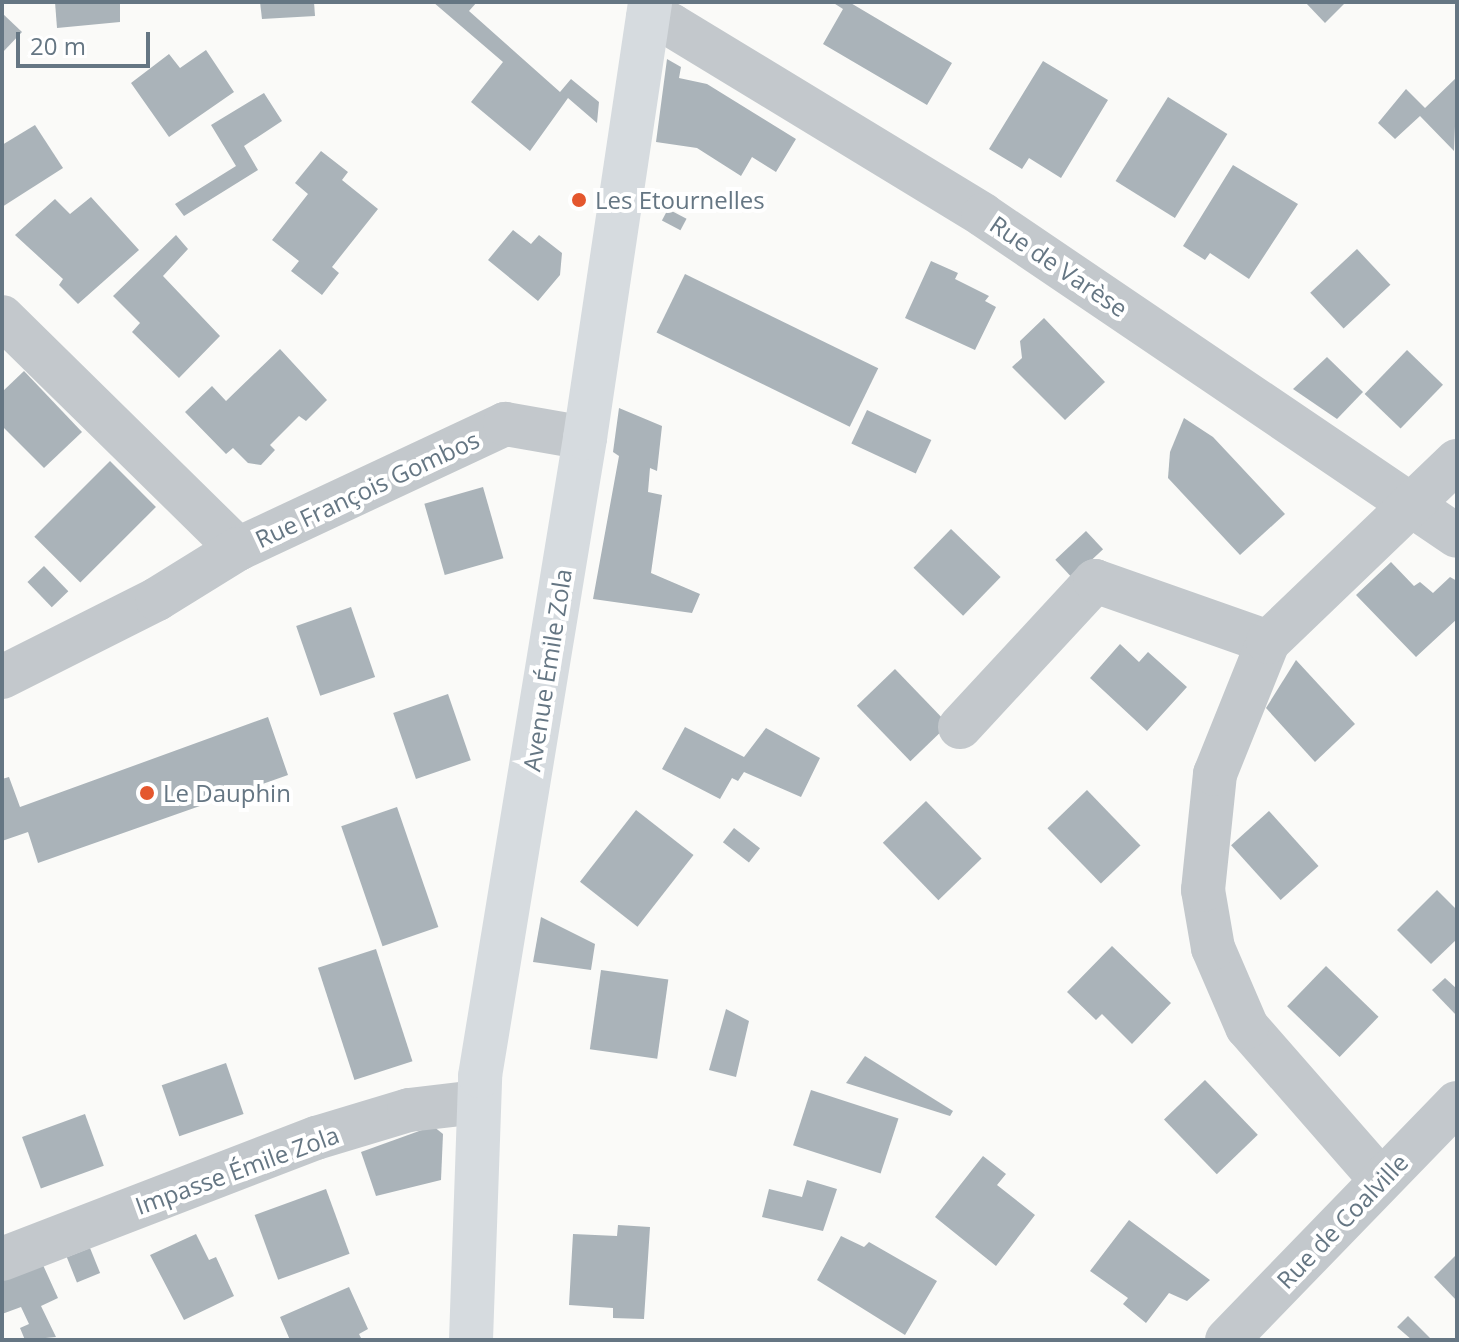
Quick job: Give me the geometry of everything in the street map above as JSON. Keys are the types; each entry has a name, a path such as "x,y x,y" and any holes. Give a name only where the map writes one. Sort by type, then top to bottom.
{"main road":[{"name":"Avenue Émile Zola","path":"471,1340 477,1102 585,438 649,10"}],"street":[{"name":"Rue de Varèse","path":"649,10 983,215 1457,536"},
{"name":"Rue François Gombos","path":"2,317 238,549 505,424 585,438"},
{"path":"1381,1180 1247,1027 1213,948 1203,890 1215,774 1268,642 1457,461"},
{"path":"2,677 157,599 238,549"},
{"path":"960,727 1095,581 1268,642"},
{"name":"Impasse Émile Zola","path":"2,1259 316,1138 409,1110 477,1102"},
{"name":"Rue de Coalville","path":"1227,1340 1457,1103"}],"building":[{"path":"55,2 120,2 120,22 57,28"},
{"path":"260,2 314,2 315,16 262,19"},
{"path":"433,2 477,2 469,11 560,92 571,79 599,102 597,123 568,98 530,151 471,102 503,62"},
{"path":"832,2 849,2 952,63 927,105 823,44 843,9"},
{"path":"1305,2 1346,2 1325,23"},
{"path":"2,13 22,32 2,53"},
{"path":"206,50 234,92 169,137 131,83 169,54 180,68"},
{"path":"667,59 681,67 679,78 707,84 796,139 776,172 752,157 741,176 697,148 656,142"},
{"path":"1043,61 1108,100 1061,178 1029,158 1022,169 989,149"},
{"path":"1457,77 1454,151 1420,116 1395,139 1378,123 1406,89 1425,108"},
{"path":"264,93 282,121 244,146 258,170 184,216 175,204 236,166 211,125"},
{"path":"1168,97 1227,134 1175,218 1116,181"},
{"path":"35,125 63,168 2,207 2,145"},
{"path":"321,151 348,172 342,180 378,209 332,267 339,273 322,295 291,271 299,261 272,240 308,194 295,183"},
{"path":"1233,165 1298,204 1249,279 1210,253 1205,260 1183,246"},
{"path":"91,197 139,250 78,304 59,285 63,279 15,235 55,199 70,214"},
{"path":"668,209 687,219 680,230 662,220"},
{"path":"513,230 531,244 539,235 562,253 560,275 538,301 488,260"},
{"path":"176,235 188,249 163,276 220,336 179,378 132,332 140,323 113,296"},
{"path":"1357,249 1390,285 1344,328 1310,293"},
{"path":"931,261 958,273 955,279 989,296 985,301 996,307 975,350 905,318"},
{"path":"685,274 878,368 850,427 657,332"},
{"path":"1044,318 1105,382 1065,420 1012,367 1022,358 1020,341"},
{"path":"280,349 327,400 306,421 299,416 270,445 275,450 261,465 248,463 233,448 226,454 185,412 212,386 226,401"},
{"path":"1407,350 1443,385 1401,429 1365,394"},
{"path":"1327,357 1363,392 1337,419 1293,389"},
{"path":"24,371 82,432 44,468 2,426 2,392"},
{"path":"619,408 662,426 657,471 650,468 648,492 662,495 651,573 700,594 692,613 593,599 619,456 613,452"},
{"path":"867,410 931,440 916,474 851,444"},
{"path":"1184,418 1213,437 1285,514 1240,555 1168,478 1170,452"},
{"path":"110,461 156,507 80,583 34,537"},
{"path":"483,487 503,558 445,575 424,504"},
{"path":"951,529 1001,577 963,616 913,568"},
{"path":"1086,531 1103,549 1072,578 1055,560"},
{"path":"1391,562 1414,586 1420,582 1433,593 1450,577 1457,581 1457,619 1416,657 1356,595"},
{"path":"44,566 68,591 52,607 27,582"},
{"path":"351,607 375,677 320,696 296,626"},
{"path":"1120,644 1139,662 1148,652 1187,687 1147,731 1090,678"},
{"path":"1296,660 1355,724 1315,762 1266,708"},
{"path":"895,669 948,724 910,761 857,706"},
{"path":"448,694 471,760 416,779 393,713"},
{"name":"Le Dauphin","path":"268,717 288,775 38,863 28,832 2,841 2,779 9,777 20,807"},
{"path":"685,727 744,757 766,728 820,758 801,797 744,772 738,781 732,778 720,799 662,769"},
{"path":"1087,790 1140,845 1101,884 1047,828"},
{"path":"926,801 982,859 938,900 883,843"},
{"path":"397,807 438,927 383,946 341,826"},
{"path":"636,810 694,855 637,927 580,882"},
{"path":"1269,811 1319,866 1281,900 1231,845"},
{"path":"734,828 760,848 749,863 723,842"},
{"path":"1437,890 1457,910 1457,939 1431,964 1397,930"},
{"path":"541,917 595,944 591,970 533,962"},
{"path":"1112,946 1171,1003 1132,1044 1102,1014 1096,1020 1067,992"},
{"path":"376,949 412,1061 354,1080 318,968"},
{"path":"1326,966 1379,1017 1340,1057 1287,1006"},
{"path":"601,970 668,979 657,1059 590,1049"},
{"path":"1445,978 1457,989 1457,1016 1432,990"},
{"path":"726,1009 749,1021 736,1077 709,1070"},
{"path":"865,1056 953,1111 950,1116 846,1083"},
{"path":"226,1063 244,1114 179,1136 162,1085"},
{"path":"1205,1080 1258,1135 1217,1174 1164,1120"},
{"path":"811,1090 898,1118 881,1174 793,1145"},
{"path":"85,1114 104,1166 41,1189 22,1137"},
{"path":"433,1126 443,1134 441,1180 376,1196 361,1152"},
{"path":"983,1156 1006,1174 997,1185 1035,1215 996,1266 935,1217"},
{"path":"807,1180 837,1189 823,1231 762,1217 769,1189 802,1197"},
{"path":"326,1189 350,1254 278,1280 255,1215"},
{"path":"1129,1220 1210,1280 1187,1301 1169,1293 1146,1323 1123,1304 1128,1298 1090,1271"},
{"path":"618,1225 650,1227 644,1319 613,1318 613,1308 569,1305 573,1234 617,1236"},
{"path":"196,1234 209,1260 216,1257 234,1296 184,1320 150,1255"},
{"path":"841,1236 864,1247 869,1242 937,1281 905,1335 817,1280"},
{"path":"90,1248 100,1273 77,1282 67,1257"},
{"path":"1457,1254 1457,1301 1434,1277"},
{"path":"43,1265 58,1298 41,1306 56,1337 25,1340 20,1328 29,1324 21,1307 2,1314 2,1280"},
{"path":"349,1287 368,1329 359,1334 362,1340 290,1340 280,1317"},
{"path":"1408,1316 1432,1340 1412,1340 1397,1327"}],"place":[{"name":"Les Etournelles","path":"579,200"},
{"name":"Le Dauphin","path":"147,793"}]}
